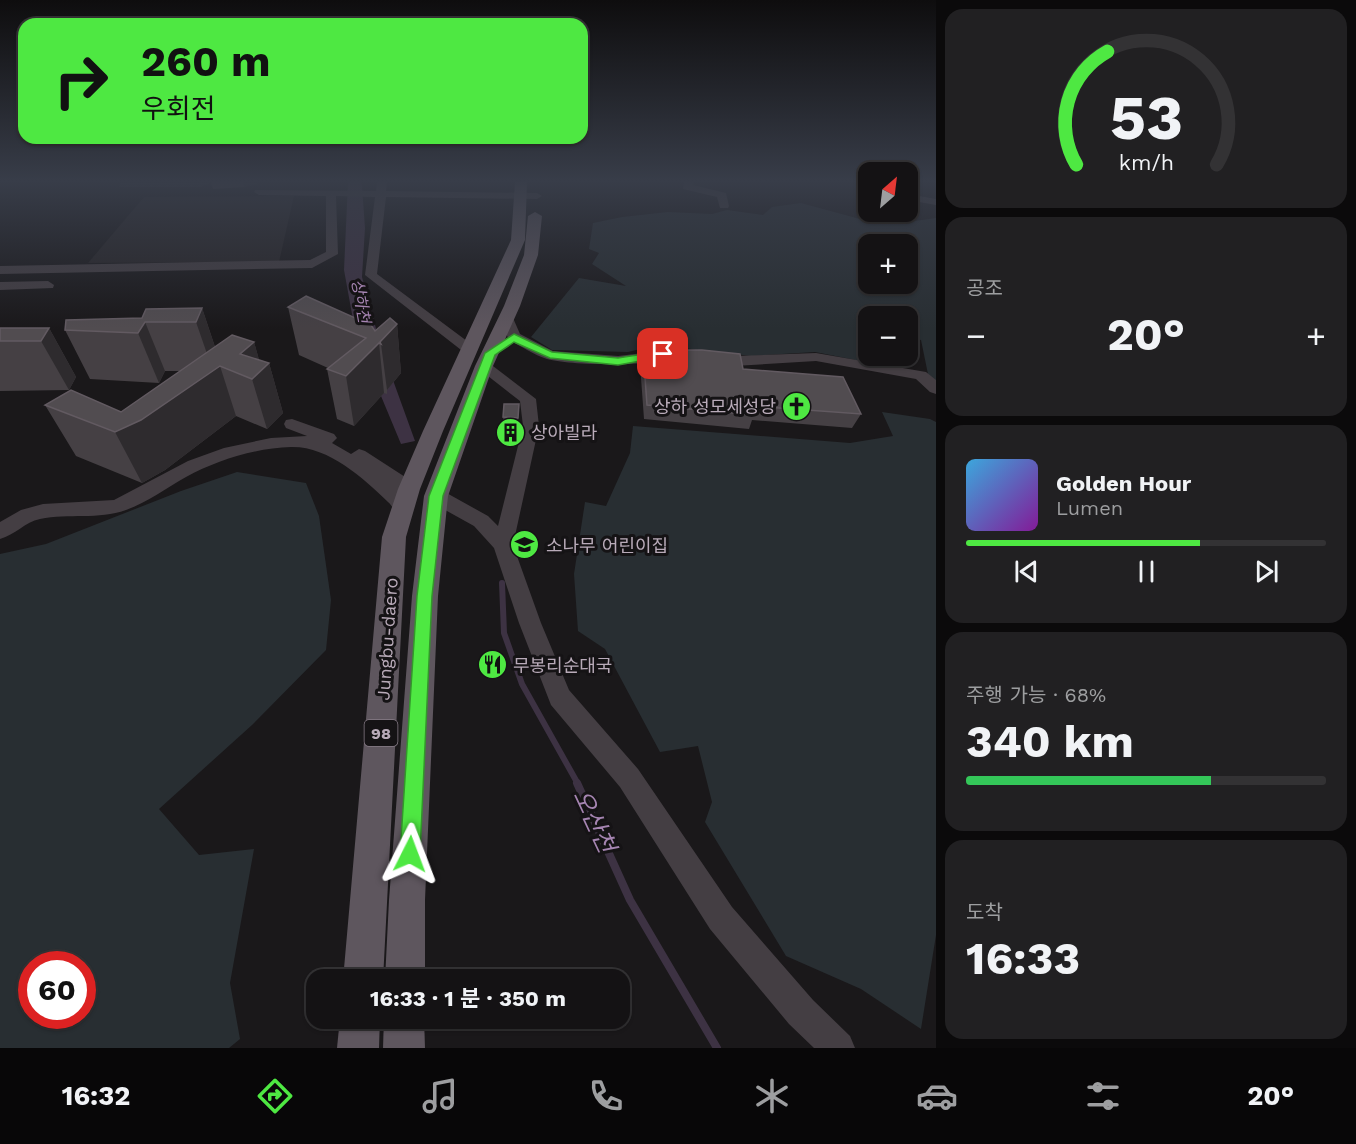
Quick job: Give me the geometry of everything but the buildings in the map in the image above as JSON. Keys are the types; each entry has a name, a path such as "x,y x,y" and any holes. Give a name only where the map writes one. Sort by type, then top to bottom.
{"main road":[{"name":"Jungbu-daero","path":"364,969 394,537 416,497 481,356 520,231"},
{"name":"Jungbu-daero","path":"481,356 510,328 531,255 530,231"},
{"name":"Jungbu-daero","path":"405,969 407,900 425,596 416,497"},
{"path":"358,1048 359,1029"},
{"path":"404,1029 404,1048"}],"street":[{"path":"0,270 312,264 332,254 334,231"},
{"path":"376,231 371,275 481,356 528,399 531,426 503,545"},
{"path":"0,286 48,285"},
{"path":"510,328 550,355 618,361 663,354 734,361 816,357 921,375 936,389"},
{"path":"292,424 325,436 362,456 416,497"},
{"path":"0,531 30,514 54,510 101,511 127,503 161,486 181,472 205,462 257,445 285,441 320,444 388,492 416,497 481,521 503,545 530,623 560,697 629,778 722,918 801,1011 838,1048"}],"shaded area":[{"path":"115,231 286,231 279,262 88,263"},
{"path":"592,231 936,231 936,388 929,379 921,340 918,340 918,306 858,306 858,360 815,352 751,356 657,345 628,352 552,350 531,337 579,278 626,286 592,264 599,253 589,249"},
{"path":"882,412 930,419 936,422 936,935 921,1029 861,989 786,956 705,822 712,802 698,746 660,752 605,649 578,631 574,574 585,502 606,506 630,453 633,426 850,443 893,436"},
{"path":"237,472 306,483 319,516 331,600 326,650 252,725 159,809 199,855 254,849 230,983 240,1039 229,1048 0,1048 0,554 46,544 181,491"}],"water":[{"name":"상하천","path":"346,231 365,231 362,277 381,347 415,441 401,444 356,336 344,270"}],"waterway":[{"name":"오산천","path":"502,583 504,633 522,684 578,784"},
{"name":"오산천","path":"577,783 630,900 717,1048"}],"place":[{"name":"상하 성모세성당","path":"797,406"},
{"name":"상아빌라","path":"510,432"},
{"name":"소나무 어린이집","path":"525,545"},
{"name":"무봉리순대국","path":"492,665"}],"route":[{"path":"410,854 425,596 436,496 490,353 514,337 550,355 618,361 663,354"}]}
